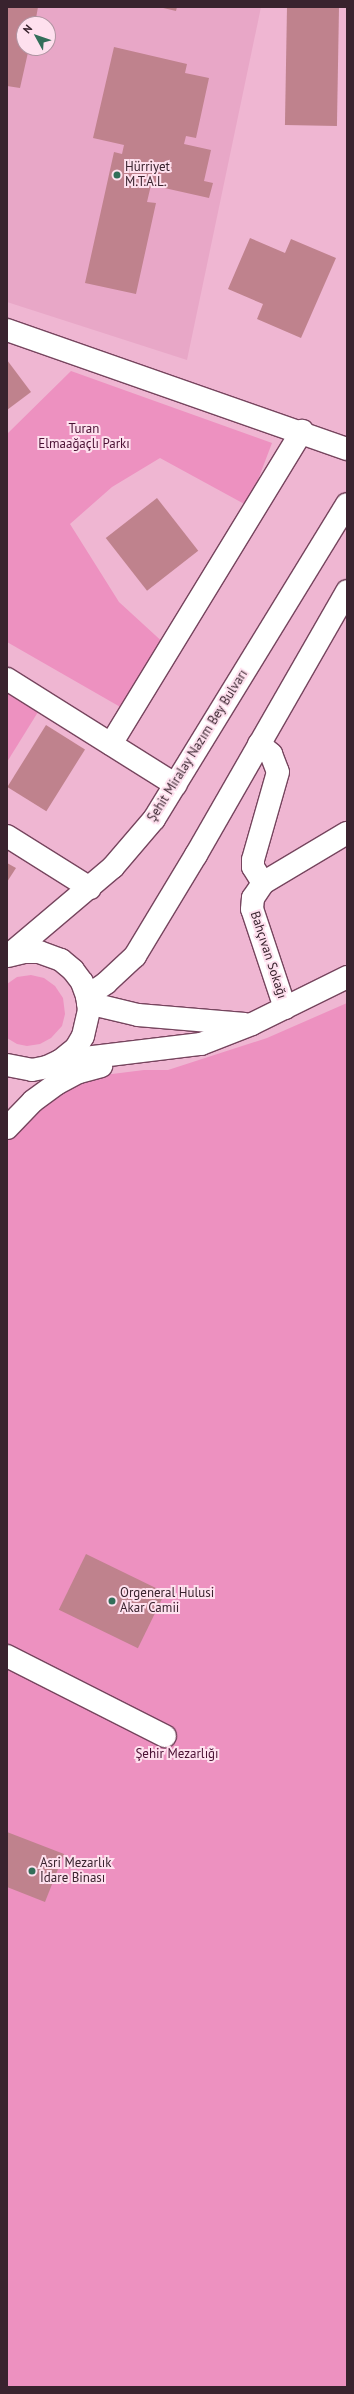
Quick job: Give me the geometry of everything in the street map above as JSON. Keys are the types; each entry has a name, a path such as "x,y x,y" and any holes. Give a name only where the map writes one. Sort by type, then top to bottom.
{"street":[{"path":"7,330 302,431 347,449"},
{"path":"111,744 302,431"},
{"name":"Şehit Miralay Nazım Bey Bulvarı","path":"8,956 90,888 133,846 154,819 347,504"},
{"path":"88,1000 135,956 260,744 347,591"},
{"path":"7,679 176,784"},
{"path":"260,744 271,754 278,772 253,860 253,867 263,883"},
{"name":"Bahçıvan Sokağı","path":"285,1008 252,909 253,898 263,883 347,833"},
{"path":"7,836 90,888"},
{"path":"8,956 24,952 39,952 61,960 78,976 88,1000 88,1016 83,1036 76,1048 60,1061"},
{"path":"8,1068 39,1069 60,1061 201,1044 252,1024 347,977"},
{"path":"88,1000 138,1015 252,1024"},
{"path":"7,1128 33,1101 56,1084 79,1072 112,1064 130,1053"},
{"path":"7,1656 165,1736"}],"shaded area":[{"name":"Hürriyet M.T.A.L.","path":"7,7 261,7 187,360 7,302"}],"green space":[{"name":"Turan Elmaağaçlı Parkı","path":"71,371 272,443 248,506 160,458 112,487 70,524 119,602 167,646 136,716 7,642 7,434"},
{"path":"7,693 38,712 7,762"},
{"path":"31,975 44,978 55,986 63,998 65,1014 62,1026 51,1038 40,1044 27,1046 17,1044 7,1038 7,984 17,977"},
{"name":"Şehir Mezarlığı","path":"347,1003 347,2387 7,2387 7,1121 17,1112 96,1076 144,1070 168,1070 267,1038"}],"building":[{"path":"7,7 38,7 36,16 16,16 16,56 27,56 20,88 7,86"},
{"path":"159,7 177,7 176,11"},
{"path":"287,7 339,8 337,126 285,125"},
{"path":"114,47 187,64 185,73 209,78 196,138 186,136 184,144 211,150 204,181 213,183 209,198 151,185 147,202 156,203 136,294 85,283 114,152 122,154 124,145 93,138"},
{"path":"250,238 285,253 291,239 336,258 301,338 257,319 263,304 228,289"},
{"path":"7,360 31,392 7,410"},
{"path":"157,498 198,551 147,591 106,538"},
{"path":"46,725 85,749 46,811 7,787"},
{"path":"7,863 16,868 7,882"},
{"name":"Orgeneral Hulusi Akar Camii","path":"86,1554 165,1593 138,1648 59,1610"},
{"name":"Asri Mezarlık İdare Binası","path":"7,1832 64,1854 45,1902 7,1887"}],"place":[{"name":"Hürriyet M.T.A.L.","path":"117,175"},
{"name":"Orgeneral Hulusi Akar Camii","path":"112,1601"},
{"name":"Asri Mezarlık İdare Binası","path":"32,1871"}]}
